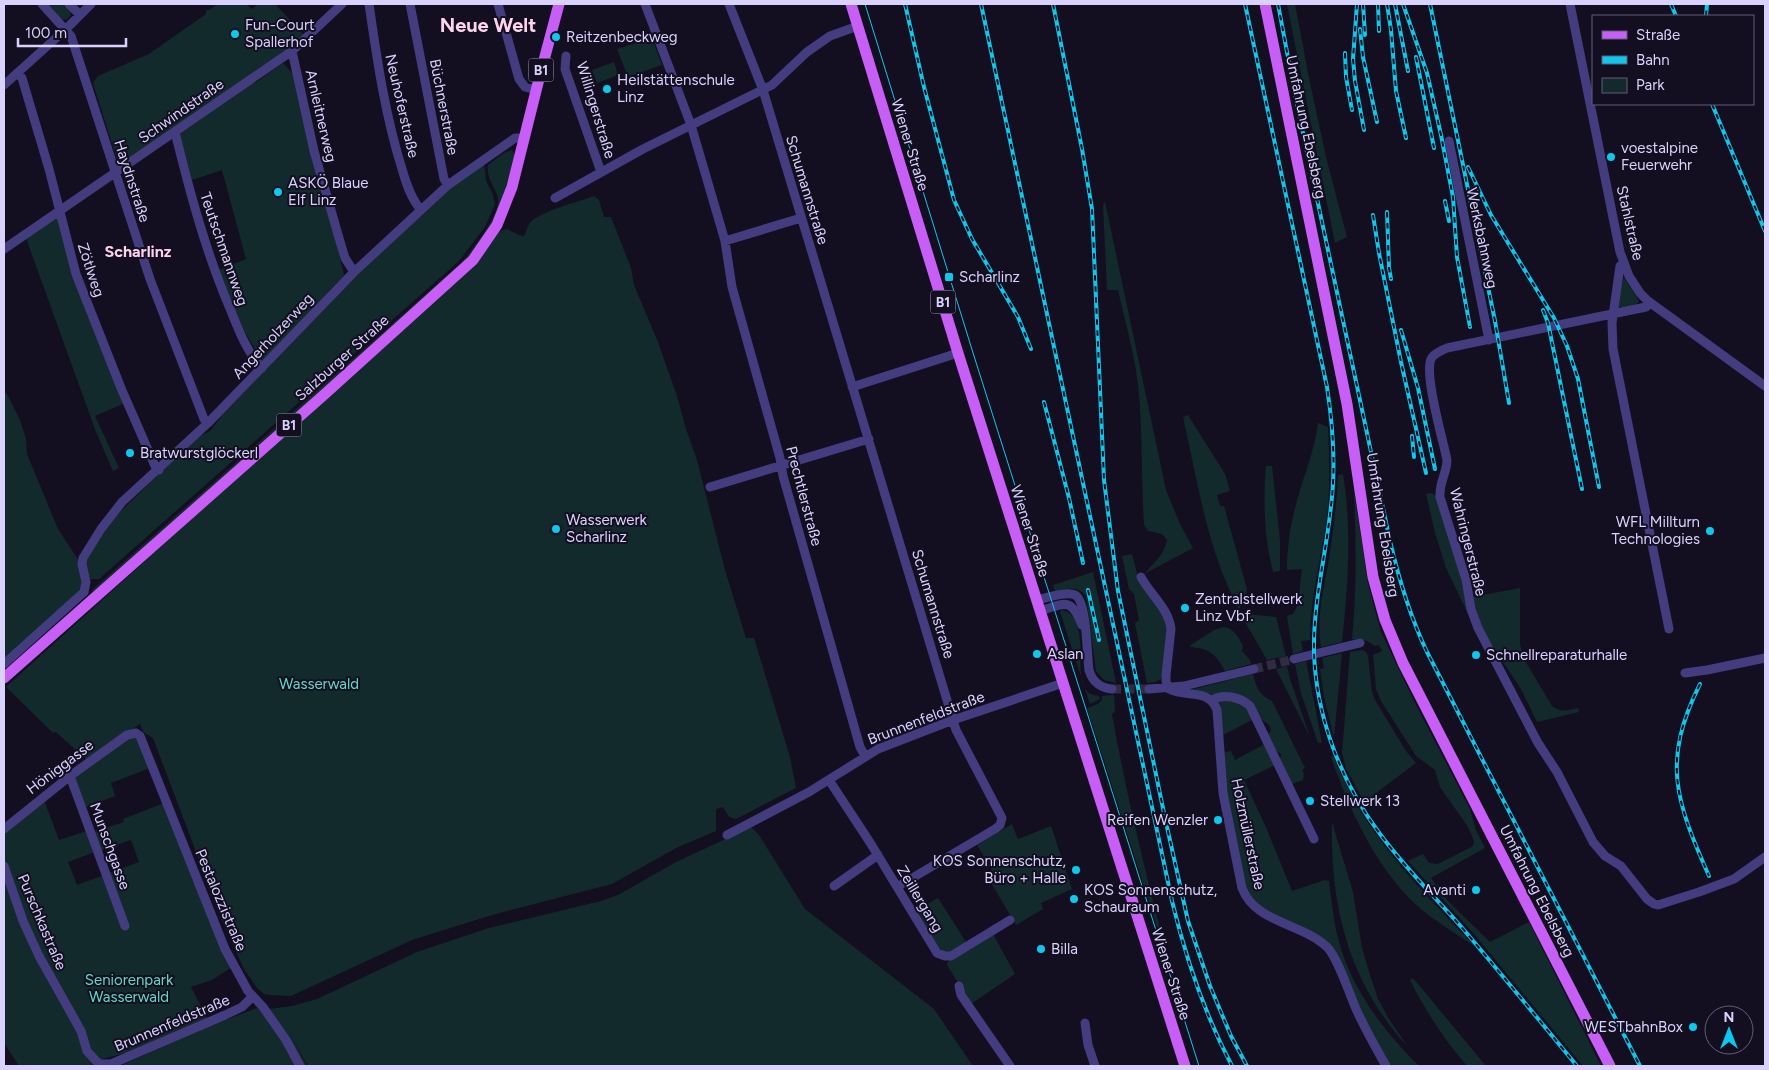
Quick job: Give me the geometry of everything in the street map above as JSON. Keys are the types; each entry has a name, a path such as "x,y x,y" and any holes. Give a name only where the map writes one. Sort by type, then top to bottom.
{"main road":[{"name":"Salzburger Straße","path":"4,678 473,260 502,214 512,187 559,4"},
{"name":"Wiener Straße","path":"851,4 958,353 1185,1066"},
{"name":"Umfahrung Ebelsberg","path":"1266,4 1347,404 1373,577 1385,620 1403,663 1610,1066"}],"street":[{"name":"Haydnstraße","path":"42,4 71,36 171,338 204,419 208,423"},
{"path":"69,4 80,15"},
{"path":"4,85 91,4"},
{"name":"Schwindstraße","path":"4,249 292,51 342,4"},
{"name":"Neuhoferstraße","path":"369,4 378,64 391,129 405,178 415,204 421,210"},
{"name":"Büchnerstraße","path":"410,4 444,179 448,185"},
{"path":"498,4 519,78 525,87 536,90"},
{"name":"Prechtlerstraße","path":"645,4 691,125 725,241 732,287 860,748 865,756"},
{"name":"Schumannstraße","path":"729,4 763,90 956,730 999,810 1002,822 995,829 897,887"},
{"name":"Stahlstraße","path":"1570,4 1623,264 1634,285 1650,303 1765,386"},
{"name":"Willingerstraße","path":"555,198 642,149 772,85 807,52 830,36 858,26"},
{"name":"Arnleitnerweg","path":"292,51 315,153 340,245 345,258 354,272"},
{"name":"Willingerstraße","path":"566,56 565,68 601,172"},
{"name":"Zötlweg","path":"17,73 22,78 60,211 71,258 84,296 120,388 159,470"},
{"name":"Teutschmannweg","path":"174,132 197,215 224,296 246,345 262,368"},
{"name":"Angerholzerweg","path":"4,664 79,597 85,588 82,564 88,549 122,502 208,423 354,272 448,185 515,138 525,138"},
{"name":"Werksbahnweg","path":"1449,141 1489,340"},
{"path":"725,241 801,218"},
{"path":"1623,264 1620,266 1613,314 1612,335 1616,369 1670,629"},
{"name":"Wahringerstraße","path":"1650,303 1646,308 1447,348 1431,358 1429,378 1447,460 1447,466 1440,483 1440,497 1466,580 1471,609 1478,628 1538,743 1557,772 1599,850 1621,866 1647,899 1658,905 1727,882 1765,857"},
{"path":"852,387 958,353"},
{"path":"710,487 868,439"},
{"path":"1141,577 1170,622 1171,629 1166,675 1169,689 1182,694 1206,696 1212,700 1217,697 1236,698 1250,706 1314,838"},
{"path":"1038,606 1066,594 1076,595 1082,601 1091,676 1102,687 1112,689"},
{"path":"1294,659 1360,643"},
{"path":"1685,673 1765,658"},
{"path":"1149,689 1169,689 1254,669"},
{"name":"Brunnenfeldstraße","path":"727,835 829,780 865,756 895,742 1063,683"},
{"name":"Holzmüllerstraße","path":"1212,700 1215,704 1218,718 1223,793 1242,888 1246,897 1251,904 1264,914 1309,934 1329,950 1356,1010 1386,1066"},
{"name":"Höniggasse","path":"4,829 70,776 127,735 136,733"},
{"name":"Pestalozzistraße","path":"136,733 143,741 178,833 233,965 252,997 264,1007 286,1040 300,1066"},
{"name":"Munschgasse","path":"70,776 125,926"},
{"name":"Zeillergang","path":"829,780 878,855 934,950 941,955 951,956 1010,920"},
{"name":"Zeillergang","path":"834,886 878,855"},
{"name":"Purschkastraße","path":"4,866 23,920 39,956 81,1030 87,1050 96,1062 101,1065"},
{"path":"959,986 961,995 1010,1066"},
{"name":"Brunnenfeldstraße","path":"101,1065 112,1065 242,1007 252,997"},
{"path":"1085,1023 1088,1045 1095,1066"}],"green space":[{"path":"47,4 65,4 71,15 66,20 61,19"},
{"path":"218,4 246,4 252,9 258,4 275,4 304,35 291,48 250,76 255,83 283,63 295,76 344,275 263,362 243,329 219,270 246,259 222,170 192,180 177,126 119,166 93,83 98,76 149,54 206,14 206,10"},
{"path":"1287,4 1295,4 1327,161 1347,237 1335,243"},
{"path":"652,38 662,65 628,77 617,49"},
{"path":"614,62 618,75 597,83 592,70"},
{"path":"512,150 515,155 502,205 485,238 460,269 94,592 92,590 461,263 484,232 498,205 497,194 489,178 488,165 504,153"},
{"path":"484,162 486,181 495,204 485,227 459,261 99,579 90,579 86,565 90,550 121,511 196,438 210,431 224,413 358,272 455,184"},
{"name":"Wasserwald","path":"594,196 599,200 604,217 611,217 631,268 634,285 658,342 677,396 697,460 725,570 746,638 754,638 790,757 796,788 736,819 729,817 723,807 716,809 716,831 676,848 612,884 492,915 412,940 291,996 264,994 257,988 244,969 221,918 153,738 143,732 140,724 86,759 56,732 53,733 6,687 459,277 496,232 507,229 524,236 529,224 540,215"},
{"path":"1105,202 1166,490 1180,524 1193,548 1144,574 1155,563 1167,540 1162,534 1148,531 1144,525 1141,419 1138,384 1132,348 1118,290 1107,290 1103,205"},
{"path":"57,216 125,403 95,416 119,468 113,471 96,432 26,238"},
{"path":"1623,279 1625,279 1639,301 1633,306 1619,307"},
{"path":"4,393 7,394 20,420 26,439 27,454 58,529 79,561 82,578 80,592 4,660"},
{"path":"1188,415 1225,474 1230,491 1217,495 1220,506 1224,506 1247,589 1246,597 1239,609 1228,587 1211,540 1183,417"},
{"path":"1318,423 1328,427 1328,508 1314,590 1310,640 1301,641 1303,651 1293,654 1287,616 1293,614 1298,604 1302,569 1287,570 1289,542 1291,524 1317,433"},
{"path":"1266,466 1272,466 1280,540 1280,571 1273,572 1265,519"},
{"path":"1343,474 1346,495 1348,558 1342,642 1321,647 1319,625 1321,603 1329,559 1338,475"},
{"path":"1354,491 1368,584 1381,632 1414,701 1470,809 1476,830 1485,848 1431,878 1449,902 1490,942 1529,922 1601,1066 1583,1066 1474,934 1408,861 1423,854 1429,863 1438,864 1473,846 1474,841 1468,827 1440,787 1435,770 1416,756 1381,701 1376,689 1373,655 1382,651 1379,645 1375,646 1367,641 1352,639 1356,565"},
{"path":"1432,493 1437,497 1457,561 1469,616 1446,568 1435,533 1426,494"},
{"path":"1132,554 1138,577 1164,615 1168,627 1162,675 1161,679 1155,682 1147,683 1135,623 1139,620 1134,594 1129,589 1122,556"},
{"path":"1093,572 1116,683 1104,680 1096,671 1086,596 1075,589 1055,592 1053,585"},
{"path":"1520,588 1520,644 1524,659 1552,706 1561,710 1578,708 1579,712 1537,722 1521,690 1495,651 1479,621 1472,597"},
{"path":"1062,610 1068,612 1076,621 1081,648 1080,668 1082,678 1060,612"},
{"path":"1241,615 1276,617 1286,656 1267,660"},
{"path":"1224,627 1236,634 1243,646 1242,651 1251,664 1225,671 1212,654 1204,649 1189,646 1214,630"},
{"path":"1363,650 1368,656 1372,692 1375,700 1406,751 1416,763 1364,802 1346,768 1342,753 1350,652"},
{"path":"1342,653 1334,738 1324,697 1320,669 1324,668 1322,658"},
{"path":"1306,661 1322,743 1318,743 1301,693 1295,664"},
{"path":"1287,666 1290,679 1310,737 1276,669"},
{"path":"1253,674 1259,690 1272,701 1305,768 1302,770 1304,774 1303,780 1292,784 1280,762 1281,754 1272,748 1268,735 1271,730 1270,726 1261,719 1256,711 1216,695 1191,690"},
{"path":"1085,687 1092,695 1099,696 1100,699 1090,704"},
{"path":"1114,695 1115,712 1112,714 1124,778 1170,967 1087,708 1098,704 1102,700 1102,696"},
{"path":"1220,699 1245,704 1254,719 1223,735 1217,702"},
{"path":"133,737 137,738 150,768 111,783 115,796 84,808 72,778 124,740"},
{"path":"1265,744 1275,765 1244,780 1292,891 1325,880 1329,881 1333,914 1342,953 1358,989 1380,1022 1419,1066 1390,1066 1359,1009 1334,952 1271,914 1252,900 1245,886 1227,795 1222,753 1231,751 1235,760"},
{"path":"1333,756 1356,803 1377,835 1417,885 1475,947 1423,911 1395,882 1362,831 1345,795 1331,757"},
{"name":"Seniorenpark Wasserwald","path":"44,800 59,840 87,831 95,852 68,862 77,885 139,862 131,840 100,851 93,832 124,822 123,819 164,803 232,967 212,980 191,987 208,1020 126,1053 102,1059 93,1055 31,931 4,859 4,835"},
{"path":"1332,822 1353,892 1362,948 1378,999 1408,1047 1371,997 1357,970 1347,942 1335,884"},
{"path":"1012,824 1018,839 1051,826 1072,889 1041,903 1043,909 1016,925 990,881 996,877 977,845"},
{"path":"751,827 759,835 805,909 934,1009 973,1066 308,1066 289,1033 307,1066 301,1066 269,1009 292,1006 317,999 417,952 489,928 601,901 618,895 676,862"},
{"path":"4,874 75,1025 82,1048 93,1066 19,1066 4,1043"},
{"path":"938,898 968,945 950,953 942,951 936,945 917,910"},
{"path":"993,934 1015,974 971,1004 947,963"},
{"path":"1413,978 1486,1066 1467,1066 1443,1035 1422,1003 1410,980"},
{"path":"260,1007 282,1039 297,1066 120,1066 209,1026"}],"tunnel":[{"path":"1254,669 1294,659"},
{"path":"1112,689 1149,689"}],"tram line":[{"path":"865,4 974,356 1199,1066"}],"railway":[{"path":"905,4 924,87 954,200 972,239 1018,317 1031,349"},
{"path":"981,4 1172,901 1183,944 1197,985 1213,1026 1232,1066"},
{"path":"1053,4 1092,209 1104,480 1118,591 1188,921 1210,986 1231,1036 1247,1066"},
{"path":"1245,4 1327,387 1331,417 1334,461 1333,491 1314,633 1316,676 1325,724 1343,771 1366,814 1380,834 1410,871 1464,930 1577,1066"},
{"path":"1278,4 1296,100 1390,541 1397,570 1415,625 1427,652 1640,1066"},
{"path":"1357,4 1353,59 1364,130"},
{"path":"1363,4 1365,35"},
{"path":"1378,4 1379,31"},
{"path":"1387,4 1396,91 1406,138"},
{"path":"1395,4 1408,71"},
{"path":"1403,4 1427,73 1441,135 1453,197 1457,257 1470,327"},
{"path":"1430,4 1495,321 1509,403"},
{"path":"1671,4 1676,15"},
{"path":"1706,15 1707,4"},
{"path":"1360,29 1363,57 1377,122"},
{"path":"1345,53 1346,77 1352,110"},
{"path":"1416,57 1434,148"},
{"path":"1712,105 1765,231"},
{"path":"1468,167 1491,215 1554,318 1567,346 1578,379 1599,487"},
{"path":"1445,201 1449,221"},
{"path":"1387,212 1391,279"},
{"path":"1373,215 1401,362 1426,473"},
{"path":"1543,310 1548,323 1582,489"},
{"path":"1401,330 1418,388 1435,469"},
{"path":"1044,402 1069,498 1083,563"},
{"path":"1412,436 1414,457"},
{"path":"1088,590 1099,640"},
{"path":"1700,684 1680,736 1677,759 1678,781 1681,803 1688,825 1709,876"}],"place":[{"name":"Fun-Court Spallerhof","path":"235,34"},
{"name":"Reitzenbeckweg","path":"556,37"},
{"name":"Heilstättenschule Linz","path":"607,89"},
{"name":"voestalpine Feuerwehr","path":"1611,157"},
{"name":"ASKÖ Blaue Elf Linz","path":"278,192"},
{"name":"Scharlinz","path":"949,277"},
{"name":"Bratwurstglöckerl","path":"130,453"},
{"name":"Wasserwerk Scharlinz","path":"556,529"},
{"name":"WFL Millturn Technologies","path":"1710,531"},
{"name":"Zentralstellwerk Linz Vbf.","path":"1185,608"},
{"name":"Aslan","path":"1037,654"},
{"name":"Schnellreparaturhalle","path":"1476,655"},
{"name":"Stellwerk 13","path":"1310,801"},
{"name":"Reifen Wenzler","path":"1218,820"},
{"name":"KOS Sonnenschutz, Büro + Halle","path":"1076,870"},
{"name":"Avanti","path":"1476,890"},
{"name":"KOS Sonnenschutz, Schauraum","path":"1074,899"},
{"name":"Billa","path":"1041,949"},
{"name":"WESTbahnBox","path":"1693,1027"}],"district":[{"name":"Neue Welt","path":"488,25"},
{"name":"Scharlinz","path":"138,251"}]}
